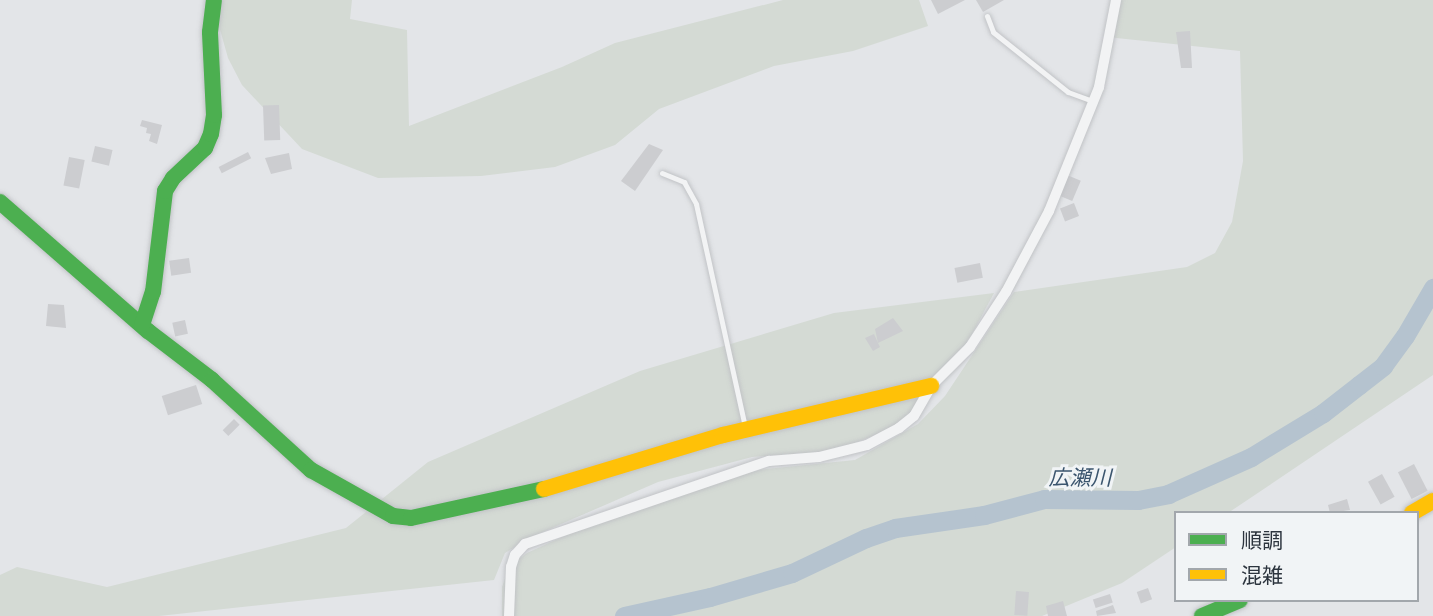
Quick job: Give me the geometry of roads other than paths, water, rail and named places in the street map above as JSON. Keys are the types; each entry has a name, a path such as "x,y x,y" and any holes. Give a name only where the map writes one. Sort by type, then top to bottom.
{"main road":[{"path":"142,325 153,292 165,191 180,170 205,148 211,134 214,115 210,32 214,0"},
{"path":"0,202 142,325 212,380 311,470 393,516 419,517 554,487 745,429 931,386"},
{"path":"1416,511 1433,501"},
{"path":"1202,616 1235,602"}],"street":[{"path":"509,616 511,567 521,548 541,536 644,505 769,461 819,457 867,445 908,422 921,407 931,386 951,370 970,347 1006,292 1049,211 1094,101 1111,37 1116,0"}],"lane":[{"path":"988,16 993,32 1068,92 1094,101"},
{"path":"662,173 684,182 696,204 745,429"}],"waterway":[{"name":"広瀬川","path":"624,616 710,597 792,573 866,538 895,528 984,515 1044,499 1138,500 1168,494 1251,457 1323,413 1383,366 1405,336 1433,288"}]}
